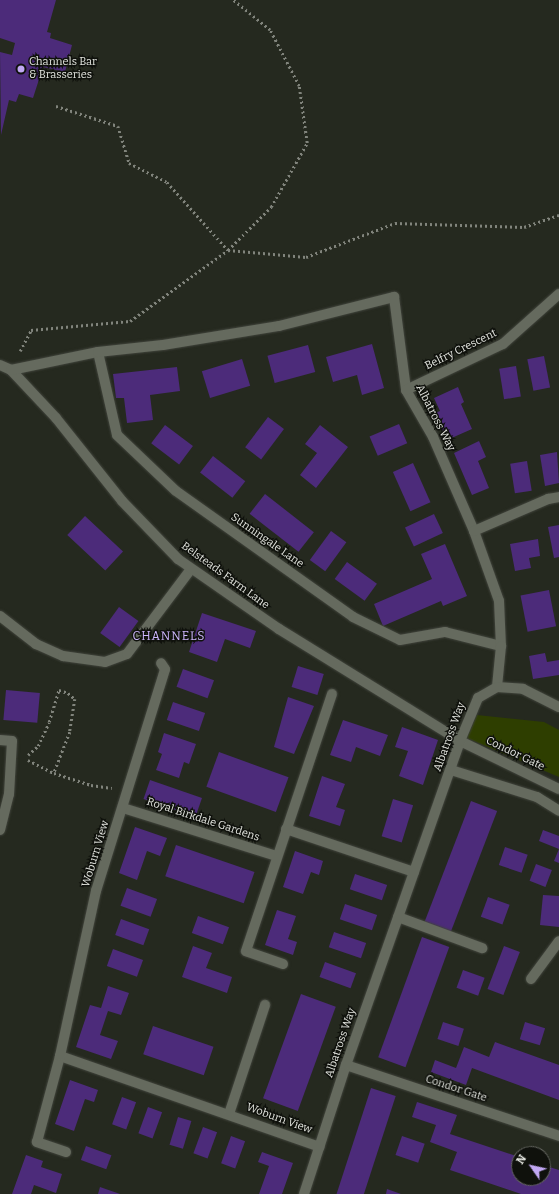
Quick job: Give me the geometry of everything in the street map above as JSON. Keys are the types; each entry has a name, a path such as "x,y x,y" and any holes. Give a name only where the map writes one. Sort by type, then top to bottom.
{"street":[{"name":"Belfry Crescent","path":"406,390 503,344 559,294"},
{"name":"Albatross Way","path":"98,352 163,345 279,326 394,298 406,390 433,437 474,531 499,601 501,646 497,687 478,698 460,741 346,1065 304,1194"},
{"path":"11,370 98,352"},
{"name":"Sunningale Lane","path":"98,352 117,435 176,491 353,617 400,640 445,632 501,646"},
{"name":"Belsteads Farm Lane","path":"0,364 11,370 56,418 122,501 178,560 279,629 460,741"},
{"path":"474,531 548,499 559,497"},
{"path":"0,616 36,644 63,656 106,662 127,654 191,569"},
{"name":"Woburn View","path":"66,1152 38,1142 60,1056 96,892 165,669 161,662"},
{"path":"497,687 523,689 559,707"},
{"path":"283,964 246,951 276,856 332,694"},
{"path":"0,740 12,741 9,794 0,830"},
{"name":"Condor Gate","path":"460,741 559,789"},
{"path":"451,770 537,798 559,811"},
{"name":"Royal Birkdale Gardens","path":"123,808 276,856"},
{"path":"286,829 414,872"},
{"path":"398,917 482,948"},
{"path":"531,979 559,941"},
{"name":"Woburn View","path":"229,1114 265,1005"},
{"name":"Woburn View","path":"60,1056 320,1147"},
{"name":"Condor Gate","path":"346,1065 559,1136"}],"path":[{"path":"11,370 31,330 130,321 228,250 271,207 307,143 299,86 270,30 233,0"},
{"path":"56,106 118,126 129,163 167,182 228,250 306,258 395,223 524,227 559,215"},
{"path":"54,773 70,732 75,699 68,693 59,690 49,722 38,746 24,758 54,773 91,785 128,791"}],"green space":[{"path":"477,715 544,722 559,730 559,777 467,738"}],"building":[{"name":"Channels Bar & Brasseries","path":"0,0 56,0 47,32 51,33 50,38 72,45 65,72 43,67 33,98 19,94 16,102 9,100 1,135 0,52 12,55 15,43 0,38"},
{"path":"372,344 384,388 362,395 357,375 333,382 326,357"},
{"path":"308,345 315,372 275,383 267,356"},
{"path":"544,356 550,387 533,391 527,359"},
{"path":"242,359 250,386 210,398 202,371"},
{"path":"516,366 521,397 504,399 499,369"},
{"path":"177,367 180,391 150,395 153,420 127,423 124,398 116,398 113,374"},
{"path":"458,387 464,402 461,404 472,429 447,440 435,413 440,411 434,398"},
{"path":"268,417 284,429 261,459 245,447"},
{"path":"399,424 407,443 378,456 370,437"},
{"path":"165,425 193,446 179,464 151,443"},
{"path":"320,425 348,447 316,488 300,475 317,453 305,444"},
{"path":"479,441 486,457 478,461 489,488 472,495 454,453"},
{"path":"557,452 559,483 545,486 540,455"},
{"path":"213,456 245,481 232,498 200,473"},
{"path":"527,461 532,491 515,493 510,464"},
{"path":"413,463 430,502 410,511 393,472"},
{"path":"265,494 314,532 298,552 250,514"},
{"path":"434,514 443,533 414,547 405,528"},
{"path":"85,516 123,551 105,570 67,535"},
{"path":"559,525 559,557 554,558 548,527"},
{"path":"331,531 346,542 325,571 310,560"},
{"path":"538,539 540,556 529,558 531,568 515,571 510,544"},
{"path":"445,544 467,596 443,606 441,601 383,626 374,604 432,579 421,554"},
{"path":"347,562 377,584 365,601 335,579"},
{"path":"549,590 556,626 528,632 521,596"},
{"path":"119,607 138,621 120,647 100,633"},
{"path":"202,613 256,631 250,648 225,639 217,662 189,652"},
{"path":"545,653 547,662 559,660 559,675 533,679 529,656"},
{"path":"298,666 324,674 317,695 292,687"},
{"path":"183,669 214,680 208,698 177,687"},
{"path":"6,690 40,693 37,723 3,720"},
{"path":"288,697 314,706 294,754 274,747"},
{"path":"173,702 205,713 199,731 167,720"},
{"path":"343,720 388,735 380,756 356,747 351,762 330,755"},
{"path":"402,727 438,740 423,785 399,776 408,751 395,747"},
{"path":"164,733 196,744 189,764 184,762 179,778 156,770 162,754 158,752"},
{"path":"219,752 289,777 276,812 206,787"},
{"path":"322,776 345,784 336,807 345,810 340,826 309,816"},
{"path":"150,780 202,798 195,817 143,799"},
{"path":"393,799 413,805 402,842 382,836"},
{"path":"471,801 497,811 451,932 424,922"},
{"path":"135,827 167,838 160,856 147,851 137,880 119,873"},
{"path":"543,830 559,836 559,849 539,841"},
{"path":"176,845 254,872 244,903 165,876"},
{"path":"505,847 528,855 522,873 499,865"},
{"path":"559,849 559,863 554,861"},
{"path":"295,851 323,861 319,875 311,872 303,894 283,887"},
{"path":"536,864 552,870 545,887 530,881"},
{"path":"355,874 387,885 382,900 350,889"},
{"path":"127,888 157,899 151,917 121,906"},
{"path":"543,895 559,896 559,927 540,925"},
{"path":"488,897 510,905 502,925 481,917"},
{"path":"345,904 377,915 372,930 340,919"},
{"path":"277,910 296,916 288,939 297,942 293,955 265,945"},
{"path":"198,916 229,927 223,944 192,933"},
{"path":"121,919 149,929 143,945 115,935"},
{"path":"334,932 366,943 361,958 329,947"},
{"path":"422,937 449,947 405,1067 378,1057"},
{"path":"193,946 212,953 206,968 232,977 227,993 182,977"},
{"path":"504,946 520,952 503,995 488,989"},
{"path":"113,949 143,960 137,977 107,966"},
{"path":"325,962 356,973 351,988 320,977"},
{"path":"463,970 485,978 478,996 457,988"},
{"path":"108,986 129,993 121,1015 108,1011 100,1035 118,1041 111,1059 76,1047 90,1005 101,1008"},
{"path":"301,994 336,1007 298,1111 263,1098"},
{"path":"443,1022 464,1029 458,1046 437,1039"},
{"path":"525,1022 545,1028 540,1045 520,1039"},
{"path":"153,1026 214,1047 204,1075 143,1054"},
{"path":"495,1042 559,1065 559,1100 472,1068 466,1085 431,1072 435,1060 456,1068 464,1047 489,1057"},
{"path":"70,1080 98,1090 94,1102 85,1099 74,1131 55,1124"},
{"path":"371,1088 396,1096 364,1194 337,1194"},
{"path":"122,1097 136,1102 126,1129 112,1124"},
{"path":"417,1102 457,1115 450,1134 511,1154 511,1186 551,1186 551,1168 559,1170 559,1194 521,1194 450,1170 457,1152 430,1142 436,1125 412,1117"},
{"path":"148,1107 162,1112 153,1138 138,1133"},
{"path":"178,1117 191,1121 183,1149 170,1145"},
{"path":"203,1127 217,1132 208,1158 193,1153"},
{"path":"231,1136 245,1141 235,1168 221,1163"},
{"path":"402,1136 425,1144 418,1163 395,1155"},
{"path":"86,1146 111,1155 106,1169 81,1160"},
{"path":"262,1152 293,1163 282,1194 259,1194 269,1166 258,1162"},
{"path":"26,1155 43,1161 41,1167 62,1174 56,1193 34,1185 31,1194 12,1194"},
{"path":"100,1187 120,1194 98,1194"},
{"path":"387,1189 401,1194 386,1194"}],"place":[{"name":"Channels Bar & Brasseries","path":"21,69"}],"district":[{"name":"CHANNELS","path":"169,637"}]}
